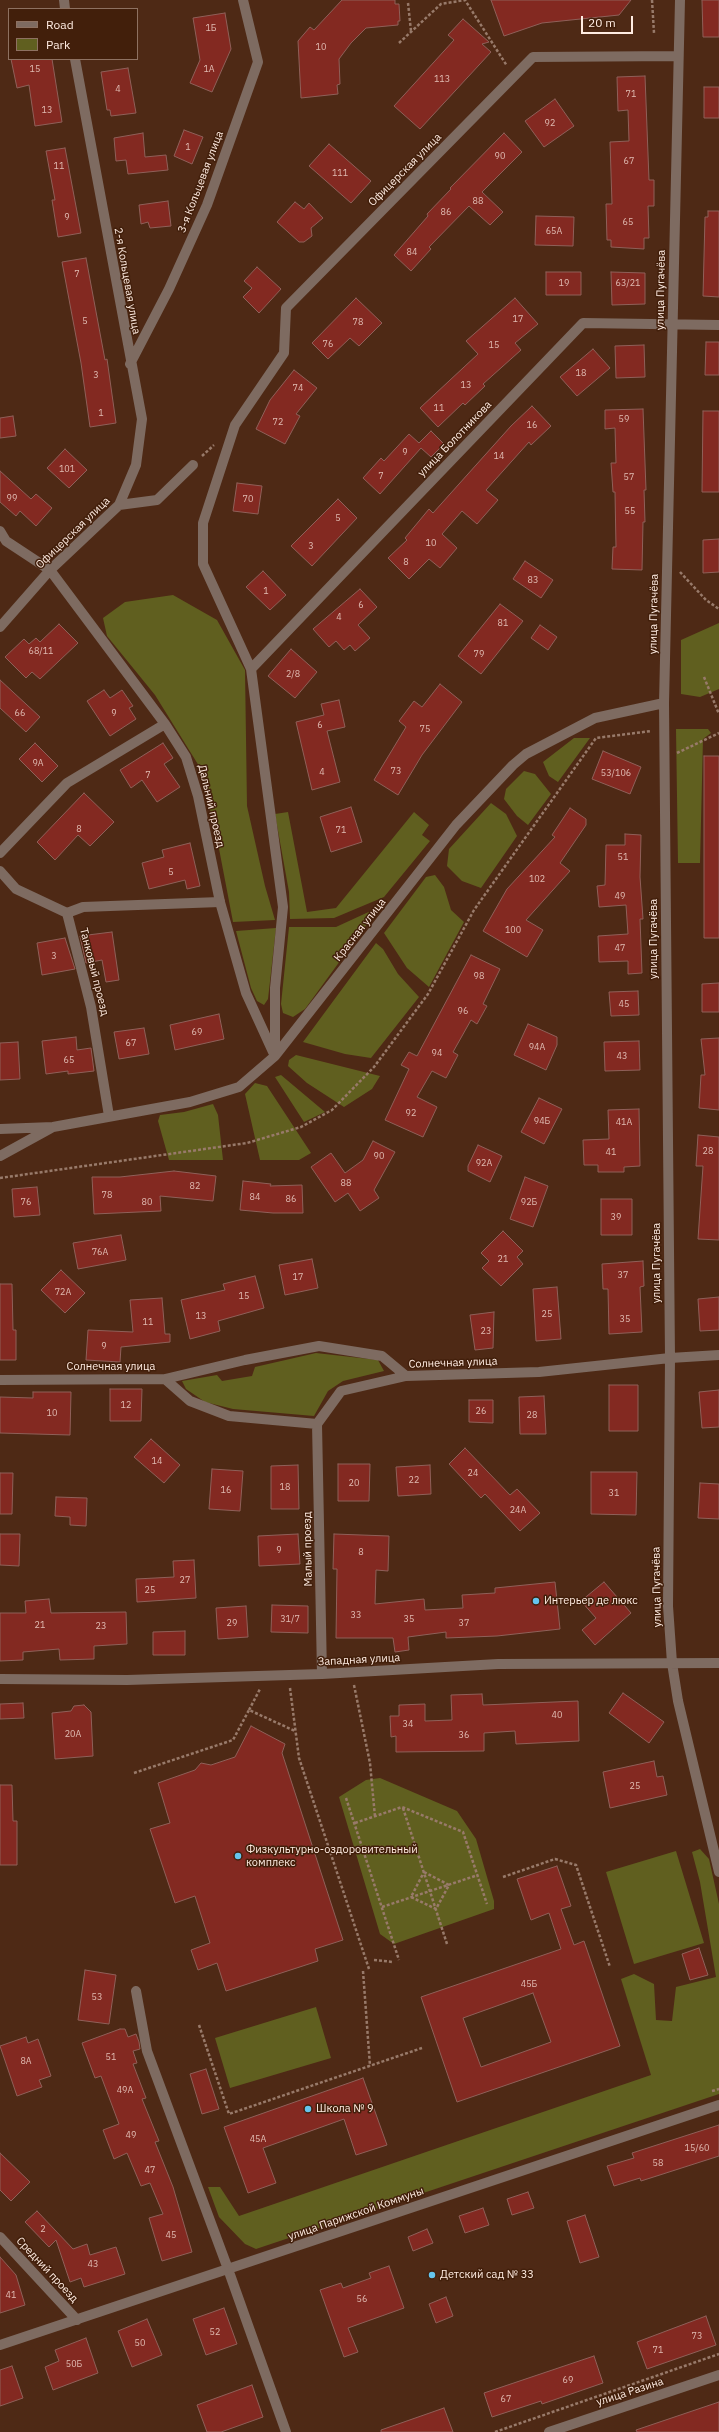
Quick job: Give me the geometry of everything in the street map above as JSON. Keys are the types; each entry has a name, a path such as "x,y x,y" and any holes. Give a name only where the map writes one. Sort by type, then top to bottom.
{"street":[{"name":"3-я Кольцевая улица","path":"130,364 169,289 207,205 258,62 243,0"},
{"name":"улица Пугачёва","path":"680,0 664,703 670,1358 668,1606 672,1663 678,1701 719,1872"},
{"name":"Офицерская улица","path":"275,1056 275,988 283,907 251,669 203,564 203,523 235,425 284,352 286,308 533,57 678,56"},
{"name":"2-я Кольцевая улица","path":"75,60 130,364 142,419 136,465 119,505"},
{"name":"улица Болотникова","path":"251,669 583,323 673,323 719,325"},
{"name":"Офицерская улица","path":"0,627 50,570 119,505 157,500 192,465"},
{"name":"Дальний проезд","path":"0,531 6,541 50,570 165,724 186,757 198,796 220,902 246,993 275,1056"},
{"name":"Красная улица","path":"0,1129 53,1127 190,1102 238,1088 275,1056 456,825 513,764 526,754 595,718 664,703"},
{"path":"0,853 67,783 165,724"},
{"path":"0,871 16,889 67,913 83,907 220,902"},
{"name":"Танковый проезд","path":"67,913 91,1007 109,1116"},
{"name":"Красная улица","path":"0,1156 53,1127"},
{"path":"165,1379 245,1360 318,1346 382,1356 406,1376"},
{"name":"Солнечная улица","path":"0,1380 165,1379 190,1400 228,1416 317,1424 341,1391 406,1376 539,1372 670,1358 719,1355"},
{"name":"Малый проезд","path":"317,1424 322,1674"},
{"name":"Западная улица","path":"0,1679 127,1680 267,1676 498,1664 719,1663"},
{"path":"136,1991 147,2051 228,2269 286,2432"},
{"name":"улица Парижской Коммуны","path":"0,2345 719,2105"},
{"name":"Средний проезд","path":"0,2237 77,2320"},
{"name":"улица Разина","path":"549,2432 719,2375"}],"path":[{"path":"399,43 440,4 465,0 514,76"},
{"path":"652,0 654,33"},
{"path":"408,3 411,32"},
{"path":"676,568 706,600 719,608"},
{"path":"704,677 719,714"},
{"path":"0,1178 247,1142 301,1127 332,1110 374,1067 428,994 474,910 596,738 665,729"},
{"path":"673,755 719,733"},
{"path":"351,1672 370,1763 375,1816"},
{"path":"288,1675 298,1758 369,1969"},
{"path":"134,1773 233,1740 267,1676"},
{"path":"249,1710 295,1732"},
{"path":"346,1798 399,1960"},
{"path":"402,1807 447,1944"},
{"path":"355,1823 402,1807 463,1832 487,1904"},
{"path":"503,1877 555,1859 576,1865 610,1967"},
{"path":"424,1872 449,1885"},
{"path":"411,1897 424,1872"},
{"path":"382,1906 478,1875"},
{"path":"436,1909 449,1885"},
{"path":"411,1897 436,1909"},
{"path":"374,1960 393,1962"},
{"path":"364,1971 370,2066"},
{"path":"199,2025 229,2114 422,2048"},
{"path":"495,2432 719,2354"}],"green space":[{"path":"173,595 217,620 245,670 247,806 265,886 275,920 233,922 216,833 199,766 155,695 107,636 103,618 125,602"},
{"path":"719,623 719,689 700,697 681,694 681,640"},
{"path":"676,729 708,729 711,733 703,739 700,863 678,863"},
{"path":"574,738 590,738 558,782 549,776 543,762"},
{"path":"524,771 535,774 551,794 528,825 517,816 504,799 506,789"},
{"path":"491,803 506,814 517,836 481,888 462,881 447,866 449,849"},
{"path":"288,812 307,912 336,908 414,812 429,825 422,835 430,841 384,897 334,918 290,919 289,892 275,814"},
{"path":"435,875 444,887 451,910 464,922 429,987 407,968 384,933 426,877"},
{"path":"375,909 375,913 305,1009 293,1017 283,1013 281,1004 289,927 336,927"},
{"path":"276,928 268,999 264,1005 257,1001 251,988 236,931"},
{"path":"376,943 383,949 398,974 419,997 371,1058 345,1054 303,1042"},
{"path":"296,1055 380,1076 372,1089 344,1107 307,1083 288,1066 289,1060"},
{"path":"281,1075 325,1112 304,1122 275,1077"},
{"path":"255,1083 267,1086 311,1153 299,1160 260,1160 245,1094"},
{"path":"213,1104 218,1115 223,1160 169,1160 158,1121 160,1115 184,1112"},
{"path":"316,1353 378,1360 384,1371 343,1381 328,1391 314,1416 233,1409 205,1402 186,1389 182,1381 217,1375 222,1381 252,1376 255,1367"},
{"path":"380,1778 457,1811 476,1839 494,1901 494,1909 394,1944 380,1934 339,1797 366,1780"},
{"path":"700,1849 709,1859 719,1904 719,2094 256,2249 245,2244 219,2217 208,2187 220,2187 239,2216 651,2075 621,1979 634,1974 654,1984 656,2020 672,2021 676,1987 716,1977 700,1882 692,1852"},
{"path":"676,1851 704,1943 634,1964 606,1872"},
{"path":"316,2007 331,2058 230,2088 215,2038"}],"building":[{"path":"342,0 395,0 395,4 399,4 400,21 398,21 398,25 366,28 351,43 339,59 340,84 337,85 338,94 301,98 298,41 310,27 314,30"},
{"path":"491,0 631,0 619,15 542,23 504,36"},
{"path":"702,0 719,0 719,37 703,37"},
{"path":"225,13 231,49 212,92 190,83 200,60 193,18"},
{"path":"463,19 489,42 482,44 491,52 420,129 394,106 454,40 448,35"},
{"path":"11,60 52,60 62,122 35,126 29,85 17,88"},
{"path":"128,68 136,113 111,116 110,110 107,110 101,72"},
{"path":"645,76 649,180 654,180 654,206 648,206 649,238 644,238 644,249 611,247 611,240 607,240 606,204 612,204 610,142 629,141 628,110 618,111 617,77"},
{"path":"704,87 719,87 719,118 704,118"},
{"path":"555,99 574,126 544,147 525,121"},
{"path":"184,130 203,137 192,164 174,156"},
{"path":"143,133 145,157 166,155 168,170 128,174 126,160 116,161 114,138"},
{"path":"504,133 522,152 482,192 503,212 490,225 469,206 429,247 431,249 411,271 394,255 428,216 427,214 451,189 450,188"},
{"path":"329,144 371,181 351,203 309,166"},
{"path":"65,148 81,233 58,237 52,200 55,200 46,151"},
{"path":"168,201 171,226 150,228 148,222 141,224 139,205"},
{"path":"295,202 304,209 309,203 323,218 311,228 312,236 304,242 299,242 277,222"},
{"path":"708,211 719,211 719,297 703,296 705,217 708,217"},
{"path":"536,216 574,217 573,246 535,245"},
{"path":"86,258 105,360 107,359 116,423 90,427 81,363 62,262"},
{"path":"257,267 281,289 259,313 243,297 252,288 244,281"},
{"path":"546,272 581,272 581,295 546,295"},
{"path":"611,272 645,273 645,304 612,305"},
{"path":"356,298 382,323 359,346 350,338 328,359 312,343"},
{"path":"515,298 538,324 515,343 521,350 483,384 485,386 465,405 463,403 438,427 420,408 478,354 466,341"},
{"path":"706,342 719,342 719,375 705,375"},
{"path":"644,345 645,377 616,378 615,346"},
{"path":"593,349 610,368 577,396 560,377"},
{"path":"294,370 317,388 296,414 300,416 285,444 256,429 270,400"},
{"path":"532,406 551,426 531,445 529,442 486,490 498,500 477,524 462,511 442,534 457,548 440,568 429,559 409,579 388,558 407,540 405,538 429,509 433,513 511,426"},
{"path":"643,409 646,490 644,490 645,522 643,522 642,570 612,569 613,547 616,547 615,492 613,492 611,463 616,463 615,428 605,429 605,410"},
{"path":"703,411 719,411 719,492 702,492"},
{"path":"13,416 16,436 0,438 0,418"},
{"path":"431,431 444,444 431,457 421,448 380,494 363,478 381,458 384,461 409,434 419,443"},
{"path":"65,449 87,470 69,488 47,468"},
{"path":"0,471 31,499 36,494 52,508 36,526 20,511 16,516 0,502"},
{"path":"237,483 262,486 258,514 233,511"},
{"path":"338,499 357,518 312,566 291,546"},
{"path":"719,539 719,572 703,573 703,540"},
{"path":"525,561 553,580 541,598 513,579"},
{"path":"263,571 286,595 270,610 246,587"},
{"path":"360,589 377,607 358,625 370,638 355,651 350,645 344,650 336,641 329,647 313,629"},
{"path":"500,604 523,621 481,674 458,656"},
{"path":"59,624 78,643 40,679 32,672 26,678 5,657 24,639 29,644 36,638 40,642"},
{"path":"540,625 557,637 548,650 531,638"},
{"path":"291,649 317,672 295,698 268,676"},
{"path":"0,680 40,717 26,732 0,708"},
{"path":"440,684 462,702 422,755 398,795 374,780 406,727 399,721 414,701 422,707"},
{"path":"104,690 110,698 122,690 133,706 129,708 136,719 110,736 87,701"},
{"path":"339,700 345,727 327,731 340,782 312,790 296,722 324,715 321,704"},
{"path":"35,743 58,766 42,782 19,759"},
{"path":"163,743 173,758 164,764 180,787 157,802 142,780 131,788 120,770"},
{"path":"603,751 641,767 630,794 592,779"},
{"path":"704,756 719,756 719,938 704,938"},
{"path":"84,793 114,822 90,846 78,835 55,860 37,842"},
{"path":"351,807 362,842 331,852 320,817"},
{"path":"570,808 586,819 586,825 560,863 570,871 526,920 543,930 527,957 483,931 507,889 555,837 552,835"},
{"path":"625,834 641,835 640,877 643,919 640,919 642,973 628,974 628,961 599,962 598,936 628,934 626,905 599,907 597,886 605,885 606,845 625,845"},
{"path":"190,843 200,886 187,889 185,880 149,889 142,863 164,857 162,850"},
{"path":"112,932 119,980 106,982 102,960 86,963 80,936"},
{"path":"65,938 75,969 42,975 37,943"},
{"path":"471,955 500,969 483,1004 487,1006 477,1024 471,1020 453,1052 458,1055 446,1078 432,1071 417,1097 437,1107 423,1137 385,1120 409,1069 401,1065 409,1052 417,1056"},
{"path":"719,983 719,1012 702,1012 702,984"},
{"path":"638,991 639,1015 611,1016 609,992"},
{"path":"219,1014 224,1039 175,1050 170,1025"},
{"path":"528,1024 557,1037 557,1045 546,1070 514,1055"},
{"path":"144,1028 149,1054 119,1059 114,1032"},
{"path":"76,1037 77,1050 91,1048 94,1071 68,1074 68,1071 46,1074 42,1041"},
{"path":"719,1038 719,1110 699,1108 701,1075 705,1075 701,1039"},
{"path":"639,1041 640,1070 605,1071 604,1042"},
{"path":"18,1042 20,1079 0,1080 0,1043"},
{"path":"539,1098 562,1109 544,1144 521,1132"},
{"path":"639,1109 640,1166 624,1167 624,1172 598,1172 598,1165 584,1165 583,1140 609,1139 608,1110"},
{"path":"698,1135 719,1137 719,1240 698,1239 703,1166 696,1166"},
{"path":"373,1141 395,1152 374,1190 379,1198 360,1211 348,1193 335,1202 311,1167 331,1153 345,1173 363,1160"},
{"path":"478,1145 502,1156 490,1182 468,1171 468,1166"},
{"path":"174,1171 216,1176 213,1201 160,1196 161,1211 94,1214 92,1177 120,1177"},
{"path":"525,1177 548,1186 533,1227 510,1219"},
{"path":"243,1181 271,1184 270,1186 302,1185 303,1213 273,1213 240,1210"},
{"path":"37,1187 40,1215 14,1217 12,1189"},
{"path":"601,1199 632,1199 632,1235 601,1235"},
{"path":"503,1231 523,1251 517,1257 523,1264 501,1286 482,1268 489,1261 481,1253"},
{"path":"121,1235 126,1260 78,1269 73,1243"},
{"path":"312,1259 318,1288 285,1295 279,1265"},
{"path":"643,1261 644,1286 640,1287 642,1332 609,1334 608,1289 603,1289 602,1264"},
{"path":"61,1270 85,1293 65,1313 41,1290"},
{"path":"255,1276 264,1308 218,1321 220,1331 190,1339 181,1300 225,1290 223,1284"},
{"path":"0,1284 12,1284 13,1330 16,1330 16,1360 0,1360"},
{"path":"557,1287 561,1339 536,1341 533,1289"},
{"path":"719,1297 719,1330 700,1331 698,1299"},
{"path":"162,1298 165,1334 170,1334 170,1342 121,1347 120,1362 86,1360 88,1330 133,1332 130,1300"},
{"path":"494,1312 493,1348 475,1350 470,1315"},
{"path":"609,1385 638,1385 638,1431 609,1431"},
{"path":"110,1389 142,1389 141,1421 110,1421"},
{"path":"719,1390 719,1427 702,1428 699,1392"},
{"path":"33,1392 71,1392 70,1435 0,1433 0,1397 33,1398"},
{"path":"544,1396 546,1434 520,1434 519,1397"},
{"path":"469,1400 493,1400 493,1423 469,1422"},
{"path":"151,1439 180,1465 164,1483 134,1457"},
{"path":"465,1448 510,1495 517,1489 540,1513 520,1531 485,1494 481,1498 449,1464"},
{"path":"338,1464 370,1464 369,1501 338,1501"},
{"path":"298,1465 299,1509 271,1509 271,1466"},
{"path":"430,1465 431,1494 398,1496 396,1467"},
{"path":"212,1469 243,1471 240,1511 209,1509"},
{"path":"591,1472 637,1472 636,1515 591,1514"},
{"path":"0,1473 13,1473 12,1514 0,1514"},
{"path":"700,1483 719,1484 719,1519 698,1518"},
{"path":"56,1497 87,1498 86,1526 70,1525 70,1517 55,1516"},
{"path":"0,1534 20,1534 19,1566 0,1565"},
{"path":"298,1534 300,1564 259,1566 258,1536"},
{"path":"334,1534 389,1536 388,1571 376,1570 375,1604 424,1599 425,1610 463,1608 462,1595 495,1593 495,1588 555,1582 560,1629 497,1636 446,1638 446,1632 408,1637 409,1650 395,1652 393,1638 336,1638 337,1569 333,1569"},
{"path":"194,1560 196,1598 137,1602 136,1579 174,1577 173,1561"},
{"path":"604,1582 631,1613 595,1645 582,1630 596,1618 581,1601"},
{"path":"49,1599 51,1613 126,1612 127,1644 94,1646 94,1659 60,1660 59,1649 23,1652 23,1660 0,1661 0,1613 26,1613 25,1601"},
{"path":"272,1605 308,1606 308,1633 271,1632"},
{"path":"246,1606 248,1637 218,1639 216,1608"},
{"path":"185,1631 185,1655 153,1655 153,1632"},
{"path":"623,1693 664,1722 649,1743 609,1713"},
{"path":"482,1694 483,1705 578,1701 579,1741 516,1744 515,1731 484,1733 484,1751 396,1752 396,1736 391,1737 390,1716 399,1716 399,1705 425,1704 425,1721 452,1720 451,1695"},
{"path":"23,1703 24,1718 0,1719 0,1704"},
{"path":"84,1705 91,1712 93,1756 55,1759 52,1713 71,1711 74,1706"},
{"name":"Физкультурно-оздоровительный комплекс","path":"251,1726 285,1744 282,1753 343,1940 315,1949 318,1961 226,1991 217,1963 198,1970 191,1950 210,1943 195,1896 175,1903 150,1829 170,1823 158,1783 195,1770 201,1763 211,1765 235,1757"},
{"path":"654,1761 657,1777 663,1776 667,1795 610,1808 603,1772"},
{"path":"0,1785 12,1785 13,1821 17,1821 17,1865 0,1865"},
{"path":"557,1866 571,1906 561,1909 574,1945 584,1941 620,2046 457,2102 421,1997 561,1949 549,1913 531,1920 517,1879","holes":["533,1993 551,2042 481,2067 463,2018"]},
{"path":"699,1948 708,1975 690,1980 682,1954"},
{"path":"85,1970 116,1975 109,2024 78,2020"},
{"path":"120,2029 125,2029 128,2037 136,2034 139,2042 140,2049 133,2051 137,2063 133,2064 146,2098 142,2099 159,2141 155,2142 173,2187 192,2252 162,2261 149,2218 163,2214 150,2183 141,2186 127,2153 114,2159 103,2130 119,2124 101,2076 95,2078 82,2043"},
{"path":"26,2037 28,2043 38,2039 51,2076 39,2080 42,2087 17,2096 0,2046"},
{"path":"206,2069 219,2109 202,2114 190,2074"},
{"path":"363,2078 387,2145 356,2155 344,2119 263,2148 276,2183 248,2193 224,2127"},
{"path":"719,2125 719,2156 641,2181 640,2178 614,2186 607,2166 634,2158 632,2153"},
{"path":"0,2153 30,2182 11,2201 0,2190"},
{"path":"528,2192 534,2208 512,2215 507,2199"},
{"path":"483,2208 489,2225 465,2233 459,2216"},
{"path":"37,2211 73,2249 87,2244 90,2255 116,2247 125,2274 84,2287 81,2278 70,2282 56,2240 49,2247 25,2222"},
{"path":"585,2215 599,2257 580,2263 567,2221"},
{"path":"427,2229 433,2243 413,2251 408,2237"},
{"path":"0,2257 16,2275 25,2305 0,2313"},
{"path":"389,2266 404,2308 348,2328 358,2352 344,2357 320,2290 341,2283 343,2288 371,2278 369,2273"},
{"path":"446,2297 453,2316 436,2323 429,2304"},
{"path":"224,2308 237,2344 206,2355 193,2319"},
{"path":"706,2316 716,2345 647,2369 637,2342"},
{"path":"147,2319 162,2355 132,2367 118,2331"},
{"path":"86,2338 98,2373 53,2390 45,2367 59,2361 55,2350"},
{"path":"594,2356 603,2383 542,2404 541,2401 492,2417 484,2393"},
{"path":"12,2366 23,2398 0,2406 0,2370"},
{"path":"252,2385 263,2417 221,2432 207,2432 197,2405"},
{"path":"719,2402 719,2432 637,2432 636,2430"},
{"path":"444,2408 453,2432 381,2432 381,2430"}],"place":[{"name":"Интерьер де люкс","path":"536,1601"},
{"name":"Физкультурно-оздоровительный комплекс","path":"238,1856"},
{"name":"Школа № 9","path":"308,2109"},
{"name":"Детский сад № 33","path":"432,2275"}]}
